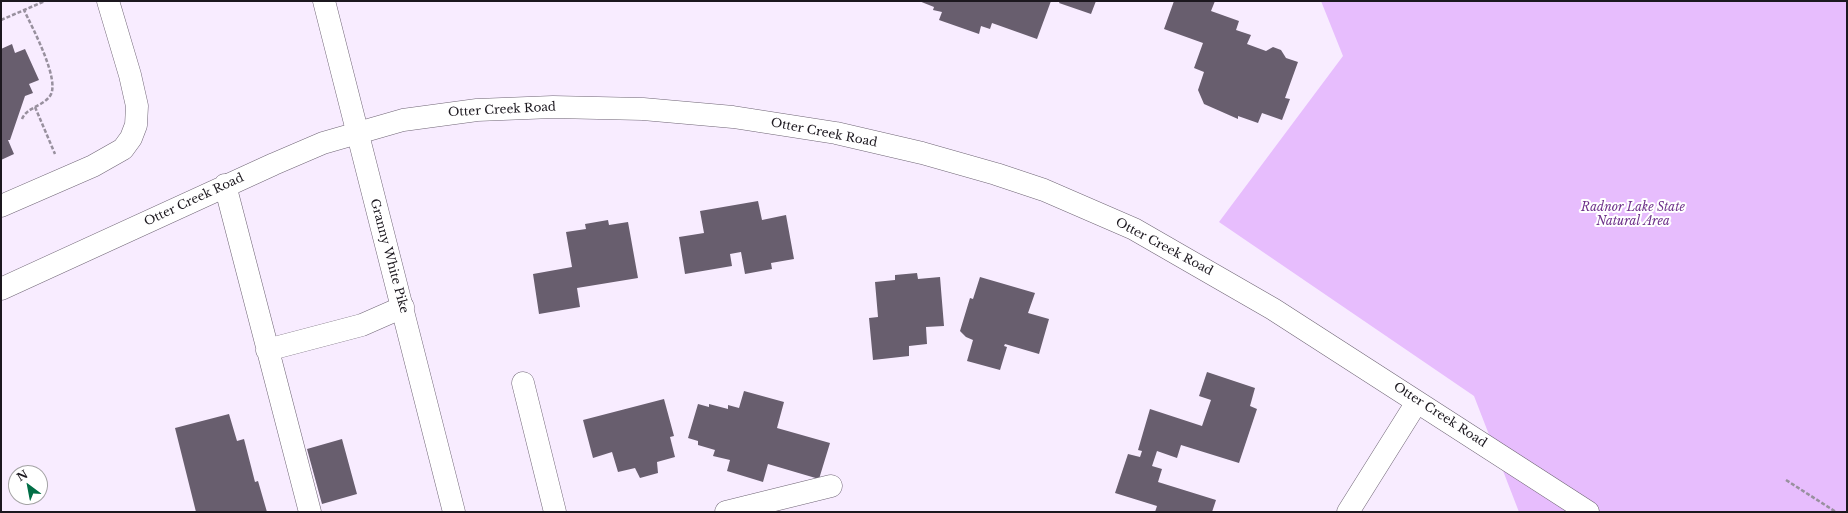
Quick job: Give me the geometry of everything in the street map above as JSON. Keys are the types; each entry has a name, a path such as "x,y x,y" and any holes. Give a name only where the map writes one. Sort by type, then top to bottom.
{"street":[{"path":"1,206 93,166 123,149 131,138 136,125 137,106 130,75 108,1"},
{"name":"Granny White Pike","path":"324,1 454,512"},
{"name":"Otter Creek Road","path":"1,289 225,185 323,143 403,120 478,110 553,107 644,109 733,117 836,133 922,153 996,174 1044,190 1134,229 1273,309 1496,451 1588,512"},
{"path":"225,185 310,512"},
{"path":"267,350 362,324 403,307"},
{"path":"523,384 555,512"},
{"path":"1348,512 1417,402"},
{"path":"726,512 831,486"}],"path":[{"path":"1,20 45,1"},
{"path":"22,119 24,114 43,103 50,96 53,90 53,79 24,10"},
{"path":"35,107 66,178"},
{"path":"1786,480 1836,512"}],"green space":[{"name":"Radnor Lake State Natural Area","path":"1321,1 1847,1 1847,512 1519,512 1474,396 1219,222 1343,56"}],"building":[{"path":"919,1 1051,1 1037,39 992,23 990,29 981,26 979,34 939,20 942,12 933,10 934,7"},
{"path":"1060,1 1096,1 1091,14 1059,3"},
{"path":"1174,1 1215,1 1211,11 1239,21 1236,30 1251,35 1247,44 1266,51 1273,47 1281,50 1286,58 1298,62 1285,98 1290,99 1282,120 1262,113 1258,123 1238,116 1238,119 1204,104 1198,90 1204,72 1194,68 1203,43 1164,29"},
{"path":"12,44 15,53 25,49 39,80 29,84 33,93 25,96 10,140 8,140 14,154 1,160 1,49"},
{"path":"758,201 762,220 786,215 794,259 771,263 772,269 745,274 741,252 730,254 732,266 685,274 679,237 704,233 700,211"},
{"path":"608,220 609,225 628,222 638,278 577,288 580,307 539,314 533,274 572,267 566,232 586,229 585,224"},
{"path":"917,273 918,279 940,277 944,326 926,327 927,344 909,346 909,356 873,360 869,318 878,317 875,282 895,280 895,275"},
{"path":"980,277 1035,293 1028,313 1049,319 1039,354 1005,344 1004,346 1007,347 1000,370 967,361 973,340 966,337 960,331 970,298 973,299"},
{"path":"1207,372 1255,388 1250,406 1257,409 1239,463 1181,445 1177,458 1157,451 1152,466 1162,469 1158,482 1216,500 1212,512 1155,512 1157,506 1115,493 1128,454 1140,457 1142,451 1138,450 1150,409 1202,426 1211,400 1199,396"},
{"path":"744,391 784,402 777,428 830,443 819,479 768,464 763,482 727,471 730,460 713,456 715,450 698,445 698,441 688,438 698,404 709,407 709,404 728,409 728,405 739,408"},
{"path":"664,399 674,436 670,437 675,457 657,462 658,473 640,478 635,468 618,472 612,452 593,458 583,420"},
{"path":"229,414 237,441 244,439 255,482 258,481 267,512 196,512 175,428"},
{"path":"342,439 357,494 322,504 307,449"}]}
